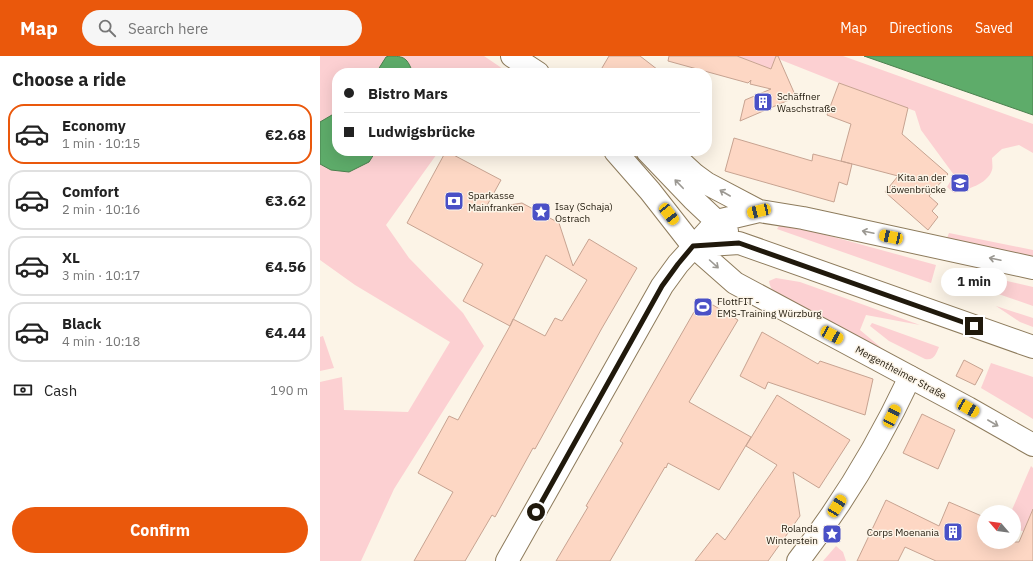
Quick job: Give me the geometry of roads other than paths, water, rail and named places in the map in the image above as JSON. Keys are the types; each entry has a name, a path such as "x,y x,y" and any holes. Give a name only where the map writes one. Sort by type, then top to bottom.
{"main road":[{"path":"512,56 530,68"},
{"name":"Mergentheimer Straße","path":"619,156 650,191 693,246 735,283 968,408 1033,445"},
{"path":"652,156 693,199 739,243"},
{"path":"675,156 706,183 759,211 803,218 1033,268"},
{"path":"507,561 662,286 693,246 717,221 759,211"},
{"path":"693,246 739,243 1033,347"},
{"path":"798,561 821,532 885,429 910,377"}],"place":[{"name":"Schäffner Waschstraße","path":"763,102"},
{"name":"Kita an der Löwenbrücke","path":"960,183"},
{"name":"Sparkasse Mainfranken","path":"454,201"},
{"name":"Isay (Schaja) Ostrach","path":"541,212"},
{"name":"FlottFIT - EMS-Training Würzburg","path":"703,307"},
{"name":"Corps Moenania","path":"953,532"},
{"name":"Rolanda Winterstein","path":"832,534"}]}
